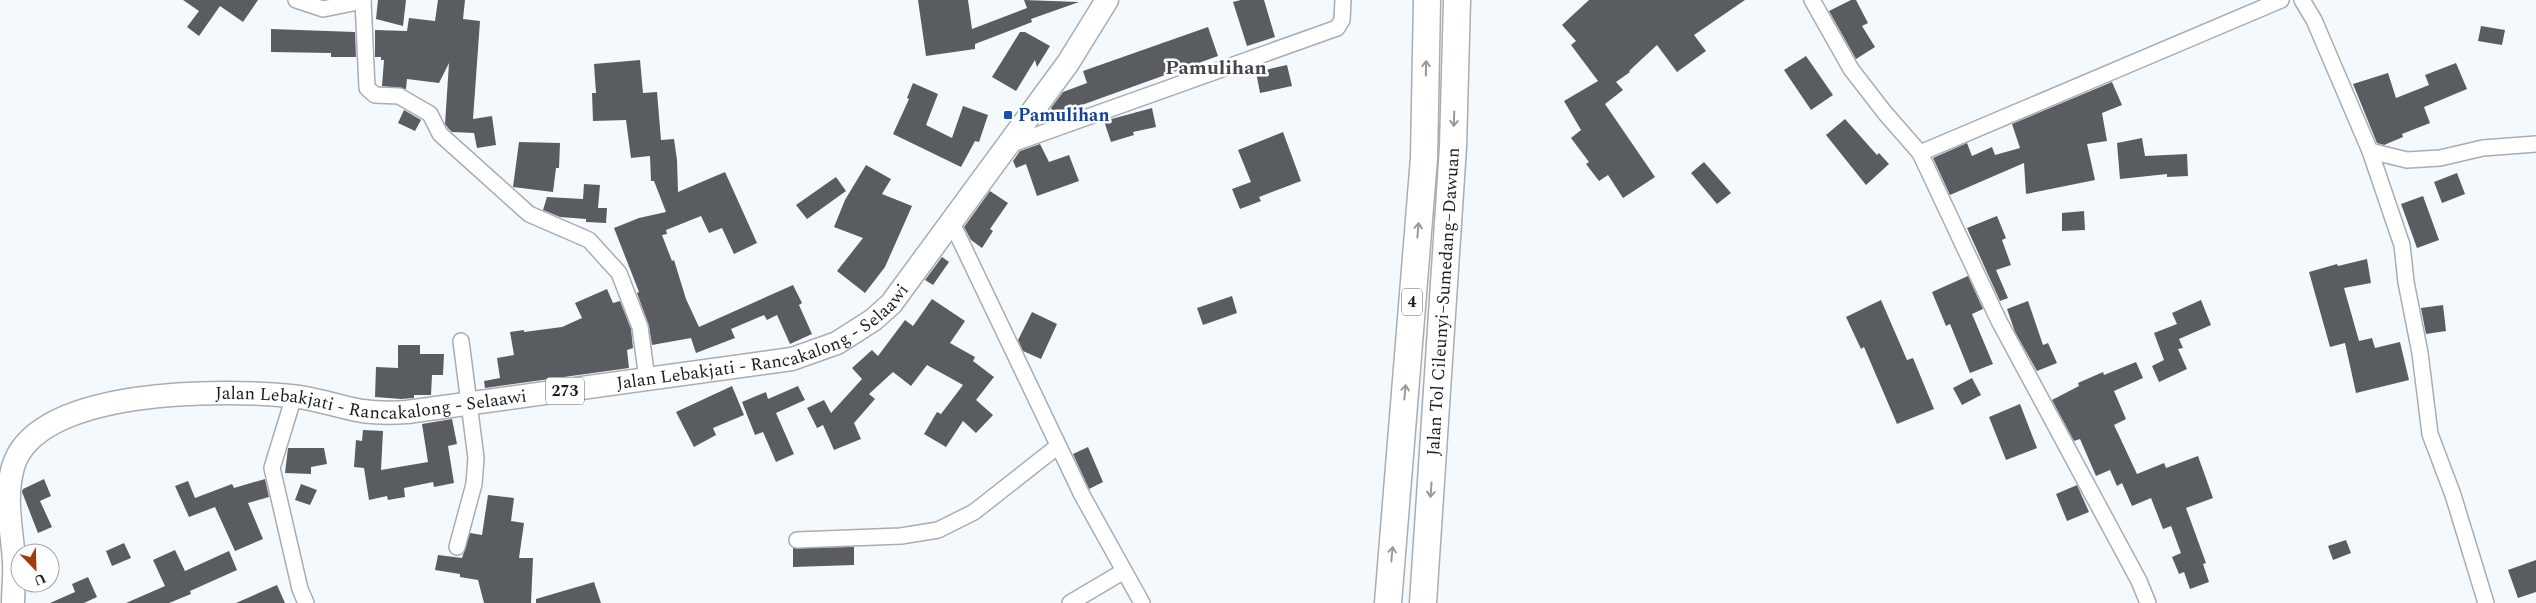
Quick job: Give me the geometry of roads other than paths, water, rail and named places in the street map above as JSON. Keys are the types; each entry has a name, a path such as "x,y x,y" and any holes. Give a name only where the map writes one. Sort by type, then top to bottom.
{"highway":[{"name":"Jalan Tol Cileunyi–Sumedang–Dawuan","path":"1388,603 1424,158 1427,0"},
{"name":"Jalan Tol Cileunyi–Sumedang–Dawuan","path":"1423,603 1453,147 1457,0"}],"main road":[{"name":"Jalan Lebakjati - Rancakalong - Selaawi","path":"13,603 14,561 8,510 14,466 19,454 31,439 46,427 74,413 110,402 202,394 258,393 294,396 363,411 407,412 469,405 792,359 837,343 873,320 891,304 1068,63 1107,0"}],"street":[{"path":"296,0 322,9 363,1 367,88 375,95 400,96 430,114 440,134 529,214 589,240 619,273 640,327 647,379"},
{"path":"1006,146 1327,33 1337,28 1342,20 1343,0"},
{"path":"1812,0 1851,69 1885,114 1920,153 1999,320 2139,581 2148,603"},
{"path":"1920,153 2281,0"},
{"path":"2302,0 2314,20 2370,151 2402,245 2406,282 2420,353 2430,434 2453,494 2486,603"},
{"path":"2370,151 2407,160 2440,158 2483,148 2536,144"},
{"path":"951,221 1082,495 1142,603"},
{"path":"457,547 474,484 476,458 461,341"},
{"path":"294,396 272,468 300,589 306,603"},
{"path":"796,540 901,536 938,530 974,512 1058,446"},
{"path":"1070,603 1124,571"}],"place":[{"name":"Pamulihan","path":"1008,115"}],"district":[{"name":"Pamulihan","path":"1216,68"}]}
